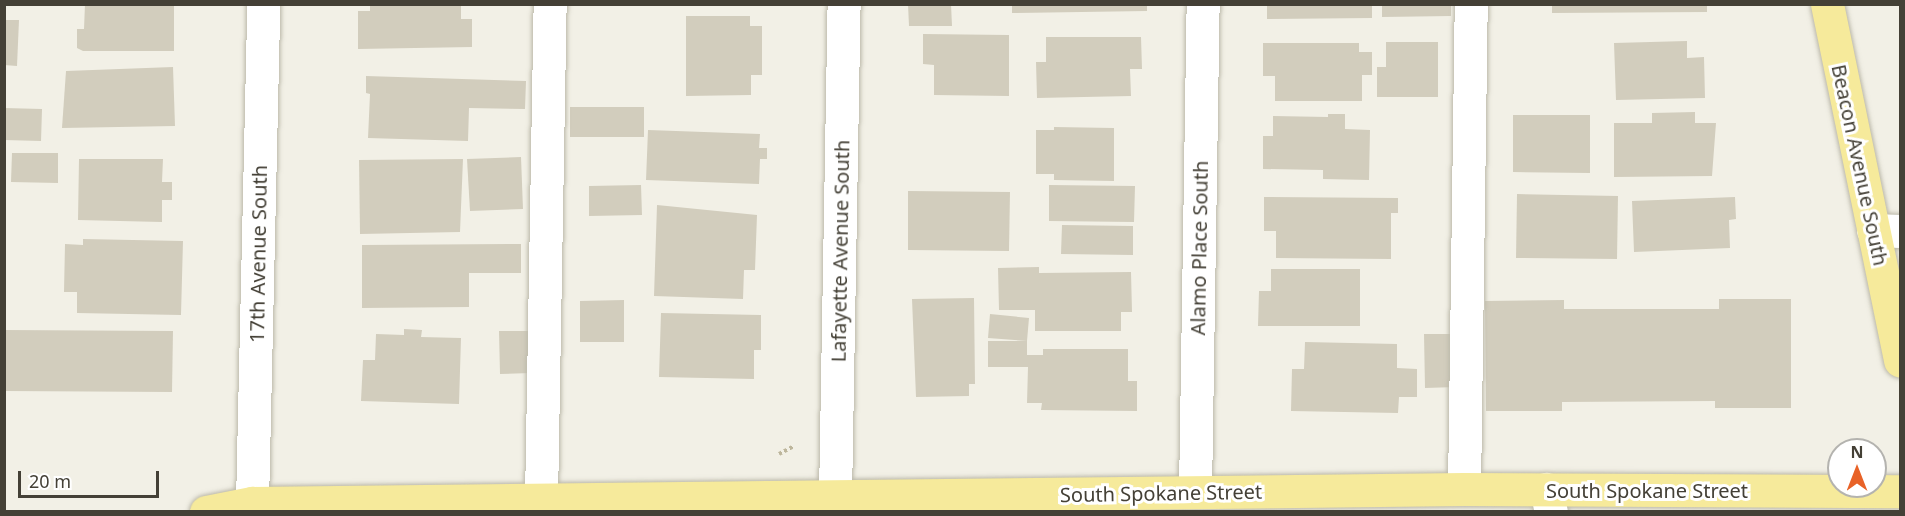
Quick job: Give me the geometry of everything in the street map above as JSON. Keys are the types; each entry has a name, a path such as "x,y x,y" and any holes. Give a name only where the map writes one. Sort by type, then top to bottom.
{"main road":[{"name":"Beacon Avenue South","path":"1827,4 1887,231 1900,362"},
{"name":"South Spokane Street","path":"206,512 252,502 1464,489 1549,500 1900,491"}],"street":[{"name":"17th Avenue South","path":"252,502 263,4"},
{"path":"541,500 550,4"},
{"name":"Lafayette Avenue South","path":"835,497 844,4"},
{"name":"Alamo Place South","path":"1195,492 1203,4"},
{"path":"1464,489 1471,4"}],"building":[{"path":"85,4 174,4 174,51 83,51 77,48 77,29 84,29"},
{"path":"370,4 461,4 461,19 472,19 472,47 358,49 358,11 370,11"},
{"path":"908,4 951,4 952,26 909,26"},
{"path":"1012,4 1147,4 1147,11 1012,13"},
{"path":"1267,4 1372,4 1372,18 1267,19"},
{"path":"1382,4 1451,4 1451,16 1382,17"},
{"path":"1552,5 1707,5 1707,12 1552,13"},
{"path":"686,16 750,16 750,26 762,26 762,75 751,75 751,95 686,96"},
{"path":"4,20 19,20 17,66 4,65"},
{"path":"923,34 1009,35 1009,96 934,95 934,65 923,64"},
{"path":"1046,37 1141,37 1142,69 1130,69 1131,96 1037,98 1036,62 1046,62"},
{"path":"1687,41 1687,58 1704,57 1705,98 1616,100 1614,43"},
{"path":"1386,42 1438,42 1438,97 1377,97 1377,67 1386,67"},
{"path":"1263,43 1359,43 1359,52 1372,52 1372,75 1362,75 1362,101 1275,101 1275,76 1263,76"},
{"path":"173,67 175,126 62,128 66,71"},
{"path":"366,76 526,81 525,109 469,108 468,141 368,138 370,94 366,93"},
{"path":"570,107 644,107 644,137 570,137"},
{"path":"4,108 42,109 41,141 4,140"},
{"path":"1695,112 1695,123 1716,123 1712,176 1614,177 1614,123 1652,123 1652,113"},
{"path":"1328,114 1345,114 1345,129 1370,130 1369,180 1323,179 1323,170 1263,169 1263,136 1273,136 1273,116 1328,117"},
{"path":"1513,115 1590,115 1590,173 1513,172"},
{"path":"1054,127 1114,128 1114,181 1054,180 1054,174 1036,174 1036,130 1054,130"},
{"path":"648,130 760,134 759,148 767,148 767,159 760,159 759,184 646,180"},
{"path":"12,153 58,153 58,183 11,182"},
{"path":"521,157 523,209 470,211 467,159"},
{"path":"79,159 163,159 162,182 172,182 172,200 162,200 162,222 78,220"},
{"path":"463,159 460,232 360,234 359,160"},
{"path":"641,185 642,215 589,216 589,186"},
{"path":"1049,185 1135,186 1134,222 1049,221"},
{"path":"908,191 1010,192 1009,251 908,250"},
{"path":"1517,194 1618,196 1617,259 1516,258"},
{"path":"1264,197 1398,198 1398,213 1391,213 1391,259 1276,258 1276,231 1264,231"},
{"path":"1735,197 1736,219 1729,220 1730,248 1634,252 1632,201"},
{"path":"657,205 757,215 755,270 744,270 743,299 654,296"},
{"path":"1062,225 1133,226 1133,255 1061,254"},
{"path":"83,239 183,241 181,315 77,313 77,292 64,292 65,244 83,245"},
{"path":"521,244 521,273 469,273 469,307 362,308 362,245"},
{"path":"1039,267 1039,273 1131,272 1132,312 1121,312 1121,331 1035,331 1035,310 999,310 998,268"},
{"path":"1271,269 1360,269 1360,326 1258,326 1259,291 1271,291"},
{"path":"974,298 975,384 969,384 969,396 916,397 912,299"},
{"path":"1719,299 1791,299 1791,408 1715,408 1715,401 1562,402 1562,411 1486,411 1485,301 1564,300 1564,309 1719,309"},
{"path":"624,300 624,342 580,342 580,301"},
{"path":"661,313 761,315 761,350 754,350 754,379 659,377"},
{"path":"990,314 1029,318 1027,341 988,338"},
{"path":"404,329 422,330 421,337 461,338 459,404 361,401 363,360 375,360 376,334 404,335"},
{"path":"4,330 173,331 172,392 4,391"},
{"path":"499,331 530,331 531,373 500,374"},
{"path":"1424,334 1455,334 1456,387 1425,388"},
{"path":"988,341 1027,341 1027,355 1043,355 1043,349 1128,349 1128,381 1137,381 1137,411 1041,410 1042,403 1027,403 1028,367 988,367"},
{"path":"1305,342 1397,344 1397,368 1417,369 1417,397 1399,397 1398,413 1291,411 1292,369 1304,369"}]}
